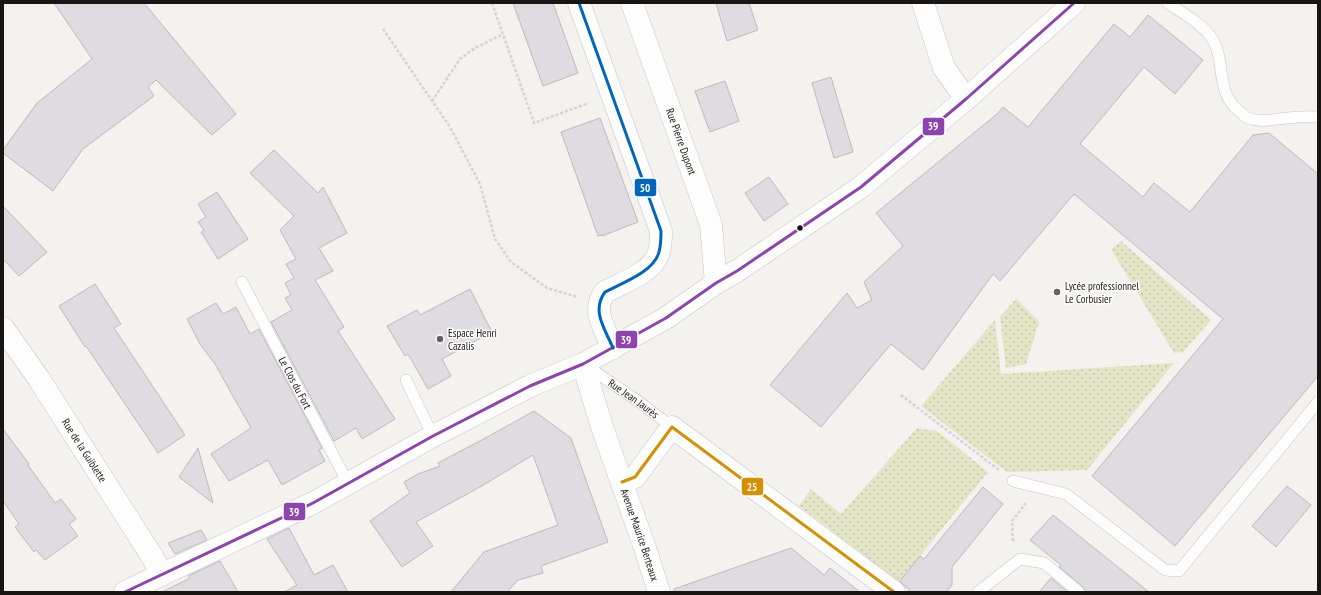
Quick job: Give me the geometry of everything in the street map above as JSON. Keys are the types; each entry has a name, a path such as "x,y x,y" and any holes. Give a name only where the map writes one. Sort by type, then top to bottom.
{"street":[{"path":"579,3 661,231 659,254 647,270 605,292 601,297 598,314 613,348"},
{"name":"Rue Pierre Dupont","path":"632,3 711,225 716,283"},
{"path":"923,3 944,68 966,99"},
{"path":"125,592 313,503 433,436 530,386 583,364 666,318 716,283 737,272 861,187 966,99 1074,3"},
{"name":"Rue de la Guiblette","path":"3,328 39,379 153,558 162,575"},
{"name":"Avenue Maurice Berteaux","path":"583,364 602,427 659,592"},
{"path":"622,482 635,477 672,427"},
{"name":"Rue Jean Jaurès","path":"672,427 894,592"}],"lane":[{"path":"1168,3 1202,28 1211,38 1218,53 1222,82 1226,92 1234,107 1247,118 1266,121 1288,118 1318,117"},
{"name":"Le Clos du Fort","path":"242,282 348,483"},
{"name":"Rue Jean Jaurès","path":"583,364 638,401 672,427"},
{"path":"406,380 433,436"},
{"path":"1013,481 1066,494 1165,570 1179,571 1318,402"},
{"path":"978,592 1020,559 1044,563 1079,592"}],"path":[{"path":"492,3 534,123 612,95"},
{"path":"383,29 450,127 480,184 495,239 511,262 547,288 599,303"},
{"path":"432,101 460,59 475,48 503,34"},
{"path":"901,394 1013,481"},
{"path":"1012,521 1028,501"}],"green space":[{"path":"1121,241 1211,320 1183,352 1174,353 1111,249"},
{"path":"1016,299 1039,322 1026,364 1006,368 1000,317"},
{"path":"995,320 1001,374 1174,363 1087,470 1007,472 921,406"},
{"path":"917,428 937,431 988,472 899,582 799,506 811,489 841,514"}],"building":[{"path":"54,3 144,3 236,114 212,135 156,80 148,87 154,96 83,149 53,191 3,153 3,150 37,103 92,59"},
{"path":"513,3 553,3 578,73 543,86"},
{"path":"716,3 749,3 758,30 727,41"},
{"path":"1148,15 1203,60 1175,94 1144,67 1080,144 1143,197 1154,183 1190,212 1253,135 1269,133 1318,174 1318,376 1175,546 1092,476 1223,319 1074,194 1000,281 993,274 923,370 891,344 821,427 770,385 847,293 857,308 872,300 864,282 903,246 876,213 997,114 1003,107 1028,127 1114,24 1130,37"},
{"path":"831,77 853,152 834,158 812,83"},
{"path":"725,81 739,121 710,132 695,91"},
{"path":"600,118 638,222 602,236 598,236 561,132"},
{"path":"274,150 318,193 323,187 347,233 319,248 333,271 315,280 344,327 338,331 395,419 362,439 356,428 334,441 271,322 292,310 285,298 291,295 285,283 294,278 286,264 296,259 280,230 294,216 250,173"},
{"path":"769,177 788,204 764,221 745,193"},
{"path":"217,192 248,239 218,259 201,232 204,230 198,222 206,217 198,204"},
{"path":"3,206 47,252 19,276 3,259"},
{"path":"95,284 121,324 114,328 185,435 158,453 86,346 85,347 59,306"},
{"name":"Espace Henri Cazalis","path":"470,289 492,332 442,359 451,376 428,389 408,354 405,356 387,326 417,310 420,315"},
{"path":"216,303 223,314 236,307 250,334 259,329 322,448 319,450 325,461 282,485 268,460 229,481 211,454 251,428 215,364 200,344 187,319"},
{"path":"534,411 571,438 608,542 541,566 543,573 518,580 507,592 451,592 484,552 558,525 533,455 480,487 416,522 433,546 402,567 370,521 410,493 404,482 418,474 440,466 438,463"},
{"path":"3,429 55,503 61,499 76,519 69,524 78,536 45,560 36,550 34,552 15,527 19,524 3,501"},
{"path":"198,448 213,503 179,477"},
{"path":"1287,486 1311,505 1276,547 1252,526"},
{"path":"983,487 1003,504 952,567 952,585 946,592 911,592 900,581 920,556 924,559"},
{"path":"1053,515 1149,592 1086,592 1083,587 1059,567 1061,565 1030,540"},
{"path":"289,528 314,575 333,565 348,592 284,592 297,585 267,539"},
{"path":"201,530 207,540 175,554 168,543"},
{"path":"791,548 824,575 830,568 860,592 674,592 674,589"},
{"path":"220,561 238,592 162,592 190,578 188,576"},
{"path":"1051,578 1068,592 1039,592"}],"transit line":[{"name":"50","path":"579,3 661,231 661,244 659,252 651,265 628,281 605,292 601,299 599,313 603,327 613,348"},
{"name":"39","path":"125,592 313,503 433,436 530,386 583,364 666,318 861,187 966,99 1074,3"},
{"name":"25","path":"622,482 635,477 672,427 894,592"}],"place":[{"name":"Lycée professionnel Le Corbusier","path":"1057,292"},
{"name":"Espace Henri Cazalis","path":"440,339"}]}
